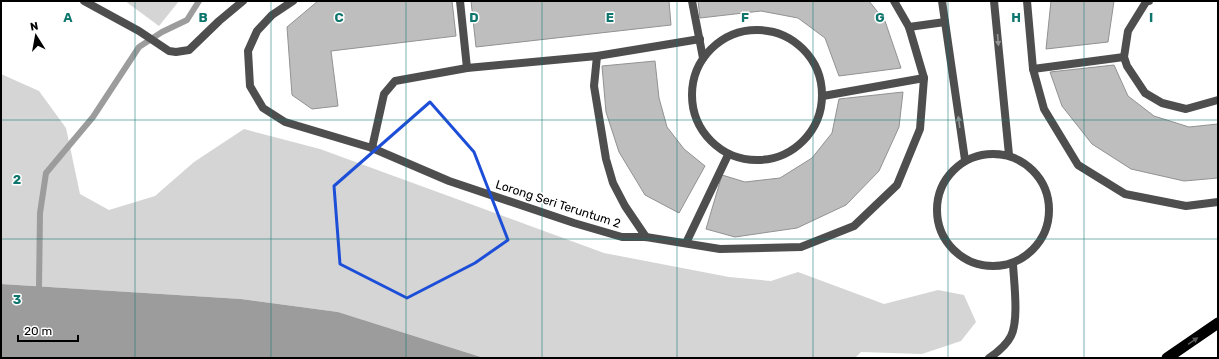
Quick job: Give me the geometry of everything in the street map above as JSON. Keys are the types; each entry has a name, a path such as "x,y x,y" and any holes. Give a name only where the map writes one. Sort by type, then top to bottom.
{"highway":[{"path":"1167,358 1218,323"}],"street":[{"path":"84,1 139,31 169,51 176,52 189,50 218,21 243,1"},
{"name":"Lorong Seri Teruntum 2","path":"293,1 272,15 257,31 248,51 250,86 263,108 285,122 372,148 448,181 622,238 646,236 720,249 801,247 854,226 897,185 920,129 924,78 909,27 894,1"},
{"path":"460,1 467,68"},
{"path":"692,1 703,58"},
{"path":"942,1 965,160"},
{"path":"994,1 1009,155"},
{"path":"1027,1 1033,69 1044,109 1078,165 1125,194 1186,206 1218,202"},
{"path":"1149,1 1146,2 1128,31 1124,57 1127,66 1145,93 1162,104 1186,109 1218,100"},
{"path":"909,27 945,22"},
{"path":"757,30 778,33 796,42 811,57 820,76 823,96 819,118 808,137 792,151 772,160 749,161 728,155 713,144 701,130 693,112 691,94 694,75 703,58 717,43 736,33 757,30"},
{"path":"372,148 384,94 395,81 467,68 597,56 700,39"},
{"path":"597,56 594,86 606,159 613,183 625,206 646,236"},
{"path":"1033,69 1124,57"},
{"path":"823,96 924,78"},
{"path":"986,153 1009,155 1034,169 1048,193 1050,222 1037,248 1013,264 985,267 959,256 941,234 936,207 944,180 965,160 986,153"},
{"path":"686,243 728,155"},
{"path":"989,358 1003,348 1011,336 1015,320 1013,264"}],"highlighted area":[{"path":"430,102 474,152 508,240 475,263 407,298 340,264 334,186"}],"shaded area":[{"path":"125,1 179,1 159,26"},
{"path":"1,74 39,91 66,128 80,194 109,210 155,196 194,162 244,129 320,149 604,253 729,277 771,281 798,272 884,304 938,290 964,295 976,322 961,341 922,354 861,352 855,358 484,358 338,312 241,299 1,284"},
{"path":"1,284 241,299 338,312 484,358 1,358"}],"building":[{"path":"318,1 452,1 456,36 331,51 338,106 312,109 292,95 287,27"},
{"path":"471,1 669,1 671,25 476,47"},
{"path":"698,1 869,1 885,21 901,68 839,76 825,38 798,18 761,11 700,18"},
{"path":"1051,1 1114,1 1108,42 1046,49"},
{"path":"655,61 659,98 667,127 684,149 705,166 679,213 645,195 619,152 606,112 602,66"},
{"path":"1114,65 1128,96 1154,116 1189,127 1218,124 1218,178 1184,181 1131,169 1092,144 1062,106 1050,72"},
{"path":"903,92 899,127 879,171 846,205 797,228 735,237 706,229 722,175 745,182 780,178 812,158 832,133 839,99"}],"waterway":[{"path":"37,294 39,287 40,213 46,173 93,117 139,47 162,32 187,20 199,1"}]}
